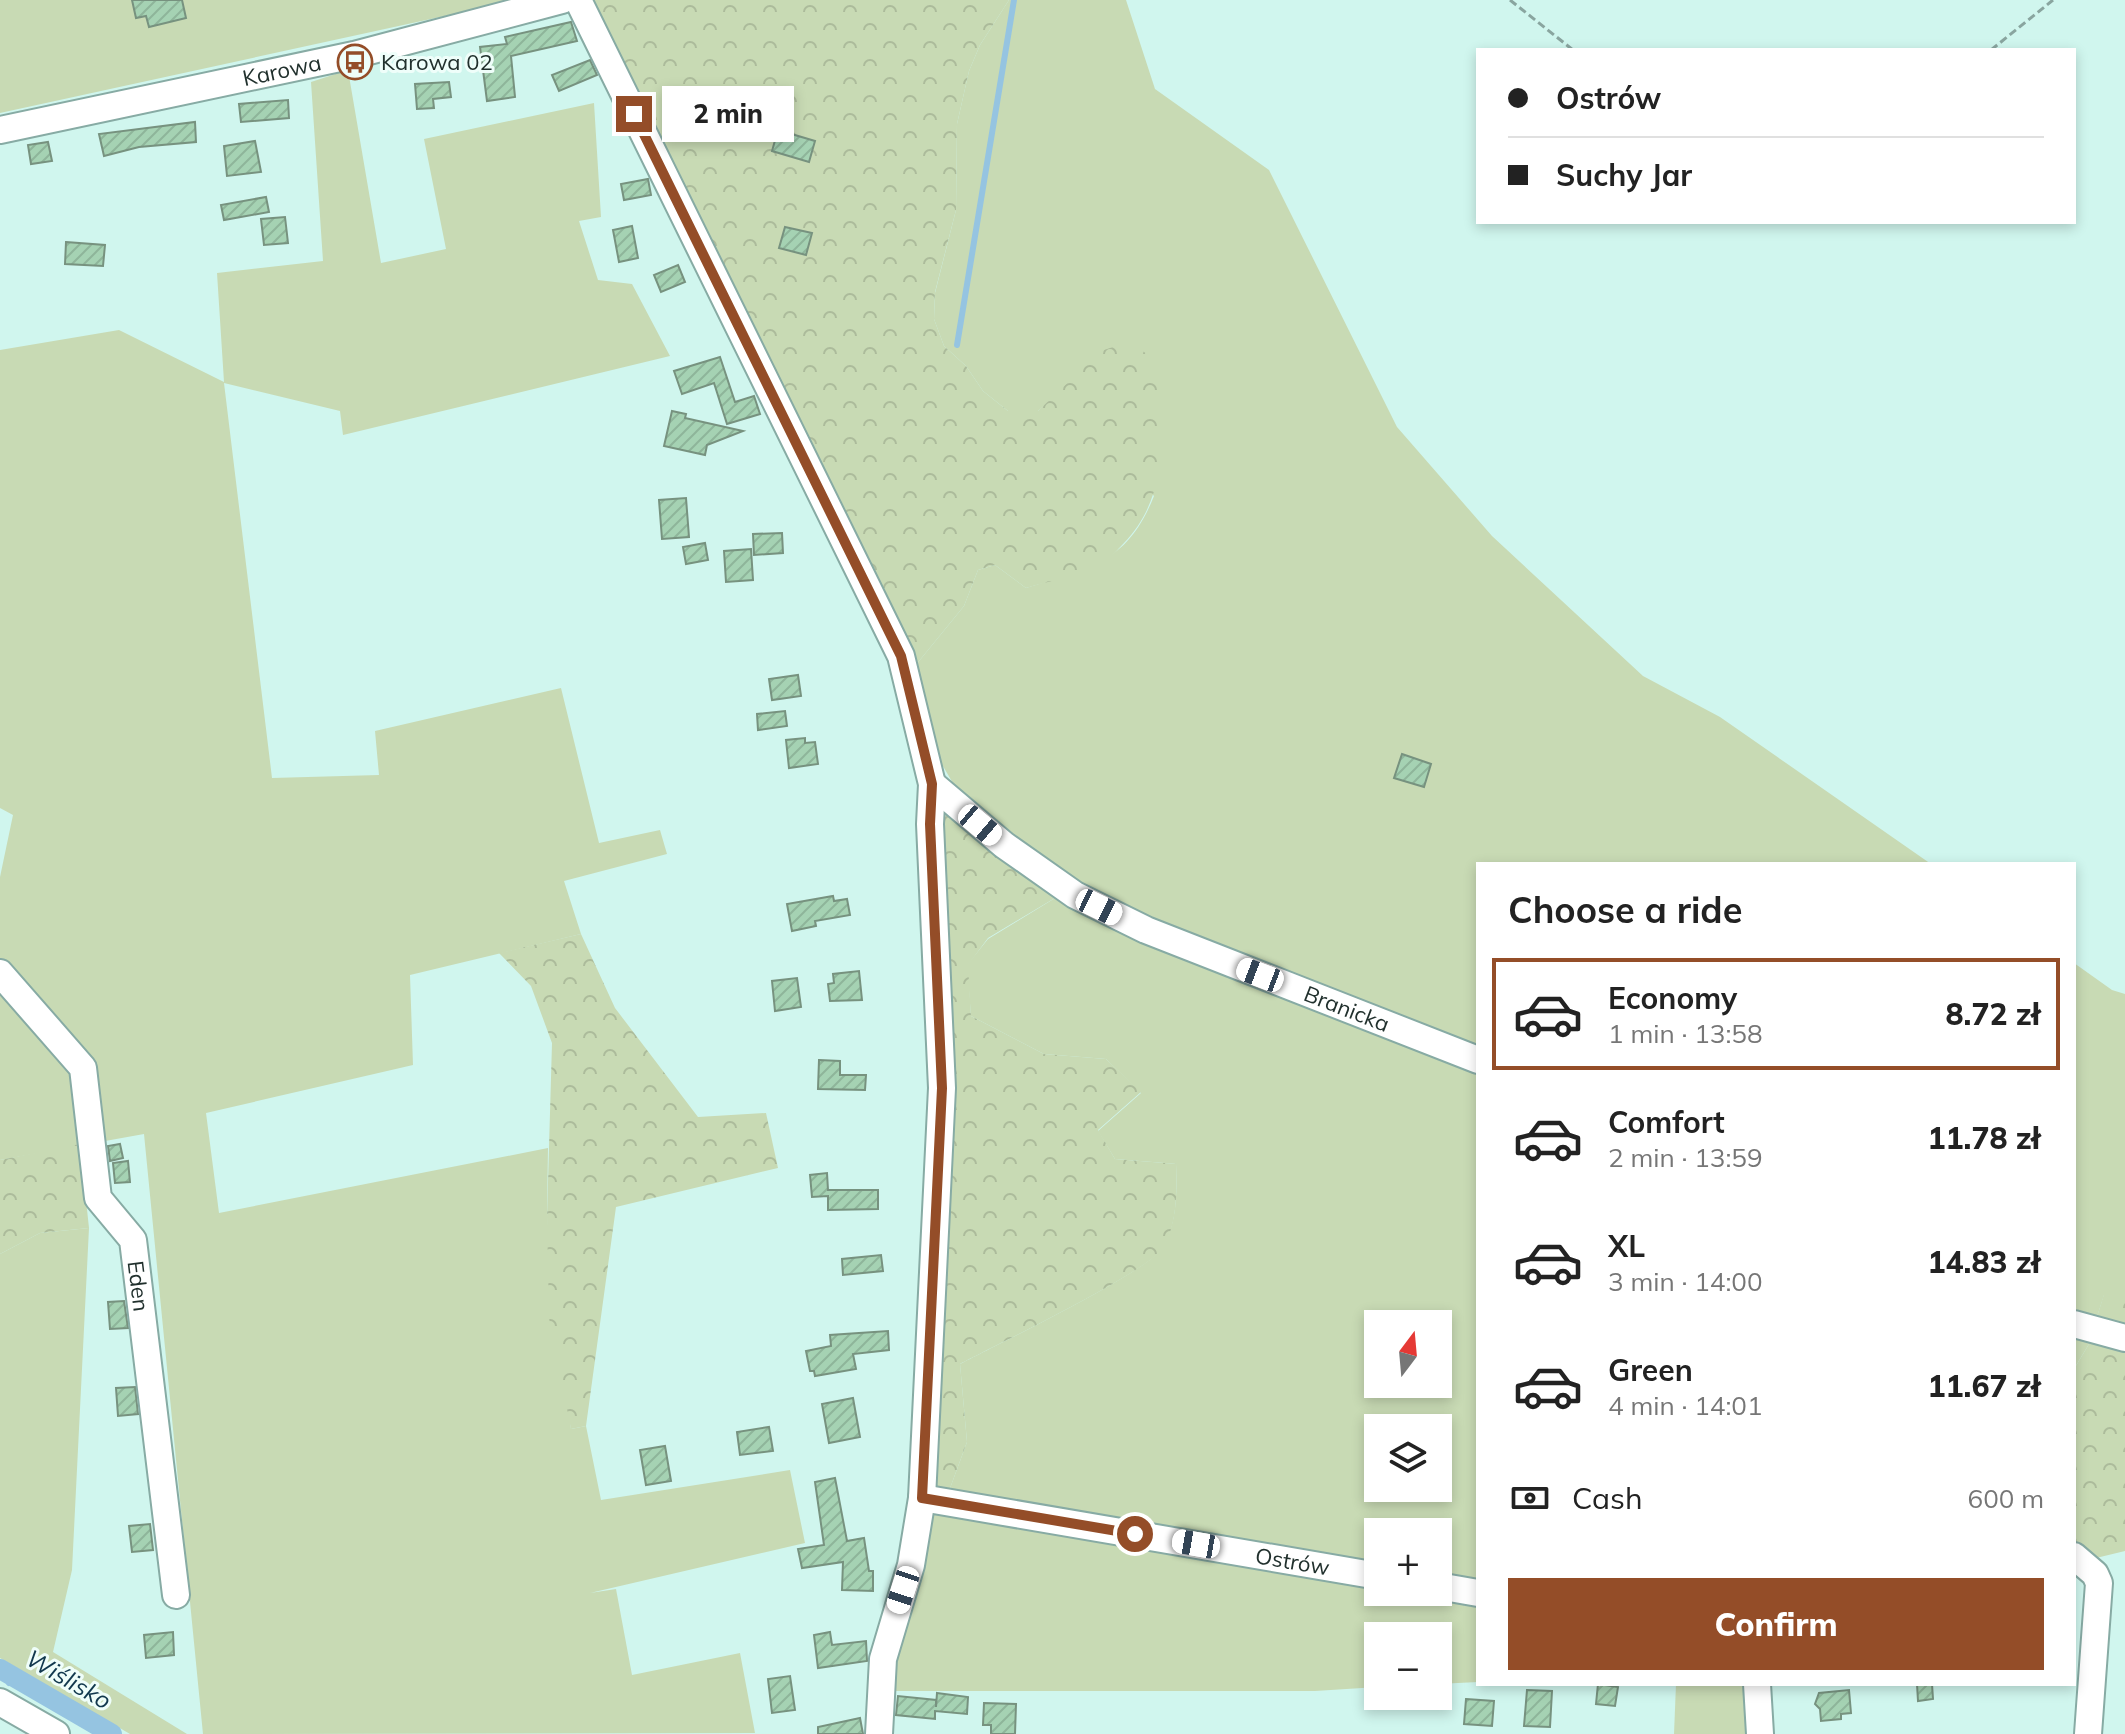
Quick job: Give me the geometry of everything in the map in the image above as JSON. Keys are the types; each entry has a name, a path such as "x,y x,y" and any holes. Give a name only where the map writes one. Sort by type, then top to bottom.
{"street":[{"name":"Karowa","path":"0,130 354,55 562,0"},
{"path":"578,0 901,656 932,784 930,824 942,1088 922,1498 911,1565 883,1659 879,1734"},
{"name":"Branicka","path":"932,784 1004,845 1075,895 1146,930 1476,1059"},
{"name":"Eden","path":"0,973 83,1068 98,1198 133,1240 176,1595"},
{"path":"2076,1325 2125,1338"},
{"name":"Ostrów","path":"922,1498 1364,1574"},
{"path":"2076,1558 2095,1574 2099,1583 2088,1734"},
{"path":"1452,1588 1476,1593"},
{"path":"1757,1686 1760,1734"},
{"path":"0,1702 56,1734"}],"path":[{"path":"1510,0 1570,48"},
{"path":"1993,48 2053,0"}],"green space":[{"path":"0,0 518,0 0,113"},
{"path":"594,0 1009,0 980,45 969,71 957,124 956,210 935,292 934,319 944,346 966,366 983,391 1008,411 1038,411 1101,351 1128,342 1152,357 1162,431 1157,479 1140,523 1108,560 1084,572 1026,588 995,565 978,570 964,606 915,666"},
{"path":"1009,0 1126,0 1155,89 1269,170 1397,427 1492,536 1643,676 1720,717 1928,862 1476,862 1476,1044 1179,934 1082,887 1015,842 954,785 933,749 915,666 964,606 978,570 995,565 1026,588 1087,568 1118,550 1143,519 1154,496 1060,392 1038,411 1008,411 983,391 966,366 944,346 934,319 935,293 956,210 957,124 969,71 980,45"},
{"path":"348,70 381,263 446,249 424,139 594,103 601,217 579,221 598,280 632,284 670,356 343,435 340,411 224,383 272,778 379,775 375,731 561,688 599,843 660,830 667,854 564,881 581,934 410,975 413,1065 206,1113 219,1213 548,1148 547,1217 571,1429 586,1426 601,1500 790,1470 805,1543 590,1593 616,1589 632,1675 740,1653 755,1733 203,1734 144,1134 0,1160 0,877 13,815 0,808 0,350 119,330 224,382 217,273 323,261 311,82"},
{"path":"941,810 956,815 1060,895 988,938 968,965 971,1016 1044,1054 1106,1059 1141,1092 1098,1130 1115,1159 1177,1164 1175,1208 1163,1248 1130,1274 1101,1291 960,1364 967,1442 949,1491 928,1487"},
{"path":"1060,895 1476,1068 1476,1584 1452,1579 1452,1518 1364,1518 1364,1565 949,1491 967,1442 960,1364 1101,1291 1151,1259 1167,1238 1174,1218 1176,1197 1177,1164 1115,1159 1098,1131 1141,1093 1106,1059 1044,1054 971,1016 967,965 988,939"},
{"path":"581,934 615,1008 698,1117 766,1113 778,1168 616,1207 586,1426 571,1429 549,1318 547,1217 552,1043 531,986 499,953"},
{"path":"2076,964 2112,990 2125,994 2125,1294 2104,1295 2096,1320 2076,1314"},
{"path":"80,1144 89,1228 40,1233 0,1254 0,1160"},
{"path":"89,1228 72,1570 53,1652 187,1734 130,1734 0,1658 0,1254 40,1233"},
{"path":"2104,1294 2125,1294 2125,1328 2096,1320"},
{"path":"2076,1334 2092,1339 2076,1366"},
{"path":"2092,1339 2125,1348 2125,1551 2092,1559 2076,1549 2076,1366"},
{"path":"929,1508 1364,1583 1364,1606 1452,1606 1452,1598 1476,1602 1476,1682 1452,1683 1452,1622 1364,1622 1364,1688 1315,1691 896,1691 888,1653"},
{"path":"1676,1686 1751,1686 1754,1734 1674,1734"}],"building":[{"path":"132,0 182,0 186,18 149,27 146,16 136,18"},
{"path":"571,22 577,41 511,56 515,97 487,101 480,47 507,44 505,37"},
{"path":"590,60 597,75 559,91 552,75"},
{"path":"449,82 451,97 433,99 434,108 417,109 415,84"},
{"path":"288,100 289,118 241,122 239,104"},
{"path":"195,122 196,142 139,147 104,156 99,134"},
{"path":"778,130 815,141 809,162 772,151"},
{"path":"255,141 261,172 227,176 224,146"},
{"path":"48,142 52,161 31,164 28,145"},
{"path":"648,179 651,195 624,200 621,184"},
{"path":"266,197 269,212 224,220 221,205"},
{"path":"285,217 288,243 264,245 261,219"},
{"path":"632,226 638,258 619,262 613,230"},
{"path":"785,227 812,233 806,255 779,248"},
{"path":"66,242 105,245 103,266 65,264"},
{"path":"678,265 685,282 661,292 654,275"},
{"path":"720,357 735,402 754,396 760,414 727,424 714,383 682,394 674,371"},
{"path":"672,411 686,414 685,418 743,431 707,445 705,455 664,446"},
{"path":"686,498 689,537 662,539 659,500"},
{"path":"782,533 783,553 754,555 753,534"},
{"path":"705,543 708,560 686,564 683,547"},
{"path":"751,549 753,580 726,582 724,551"},
{"path":"798,675 801,696 772,700 769,679"},
{"path":"785,711 787,726 758,730 757,714"},
{"path":"805,738 805,743 815,742 818,764 789,768 786,740"},
{"path":"1402,754 1431,764 1424,787 1394,778"},
{"path":"833,896 834,901 847,899 850,915 815,921 816,926 792,931 787,904"},
{"path":"859,971 862,1000 830,1001 828,984 834,983 833,974"},
{"path":"797,978 801,1007 775,1011 772,981"},
{"path":"819,1060 840,1061 840,1075 866,1075 865,1090 818,1089"},
{"path":"120,1144 123,1158 110,1161 108,1146"},
{"path":"128,1161 130,1182 115,1183 113,1163"},
{"path":"827,1173 828,1190 878,1190 878,1209 828,1210 828,1196 812,1197 810,1175"},
{"path":"881,1255 883,1271 843,1275 842,1259"},
{"path":"124,1301 128,1328 110,1329 108,1302"},
{"path":"888,1331 889,1350 853,1354 856,1369 815,1376 814,1371 810,1371 806,1351 831,1346 830,1335"},
{"path":"135,1387 138,1414 118,1416 116,1388"},
{"path":"853,1398 860,1437 829,1443 822,1404"},
{"path":"769,1427 773,1451 740,1455 737,1432"},
{"path":"665,1446 671,1481 646,1485 640,1450"},
{"path":"835,1478 847,1541 864,1538 869,1571 873,1571 873,1591 842,1590 843,1562 802,1568 798,1549 824,1545 815,1482"},
{"path":"150,1524 153,1550 132,1552 129,1526"},
{"path":"173,1632 174,1655 146,1658 144,1635"},
{"path":"830,1632 832,1645 866,1641 867,1661 818,1668 814,1635"},
{"path":"790,1676 795,1710 772,1713 768,1679"},
{"path":"1598,1686 1618,1687 1615,1706 1596,1704"},
{"path":"1917,1686 1932,1686 1933,1699 1918,1701"},
{"path":"1527,1690 1552,1691 1550,1727 1524,1726"},
{"path":"1849,1690 1851,1713 1841,1714 1841,1719 1821,1721 1820,1709 1815,1704 1819,1693"},
{"path":"937,1693 968,1697 967,1714 935,1711 935,1719 896,1715 898,1696 936,1700 936,1707"},
{"path":"1466,1699 1494,1701 1492,1726 1464,1724"},
{"path":"984,1703 1016,1704 1015,1734 991,1734 991,1725 983,1725"},
{"path":"860,1718 863,1734 818,1734 818,1727"}],"waterway":[{"path":"957,345 1014,0"},
{"name":"Wiślisko","path":"0,1669 112,1734"},
{"path":"9,1683 15,1679"}],"place":[{"name":"Karowa 02","path":"355,62"}],"route":[{"path":"634,114 901,656 932,784 930,824 942,1088 922,1498 1135,1534"}]}
